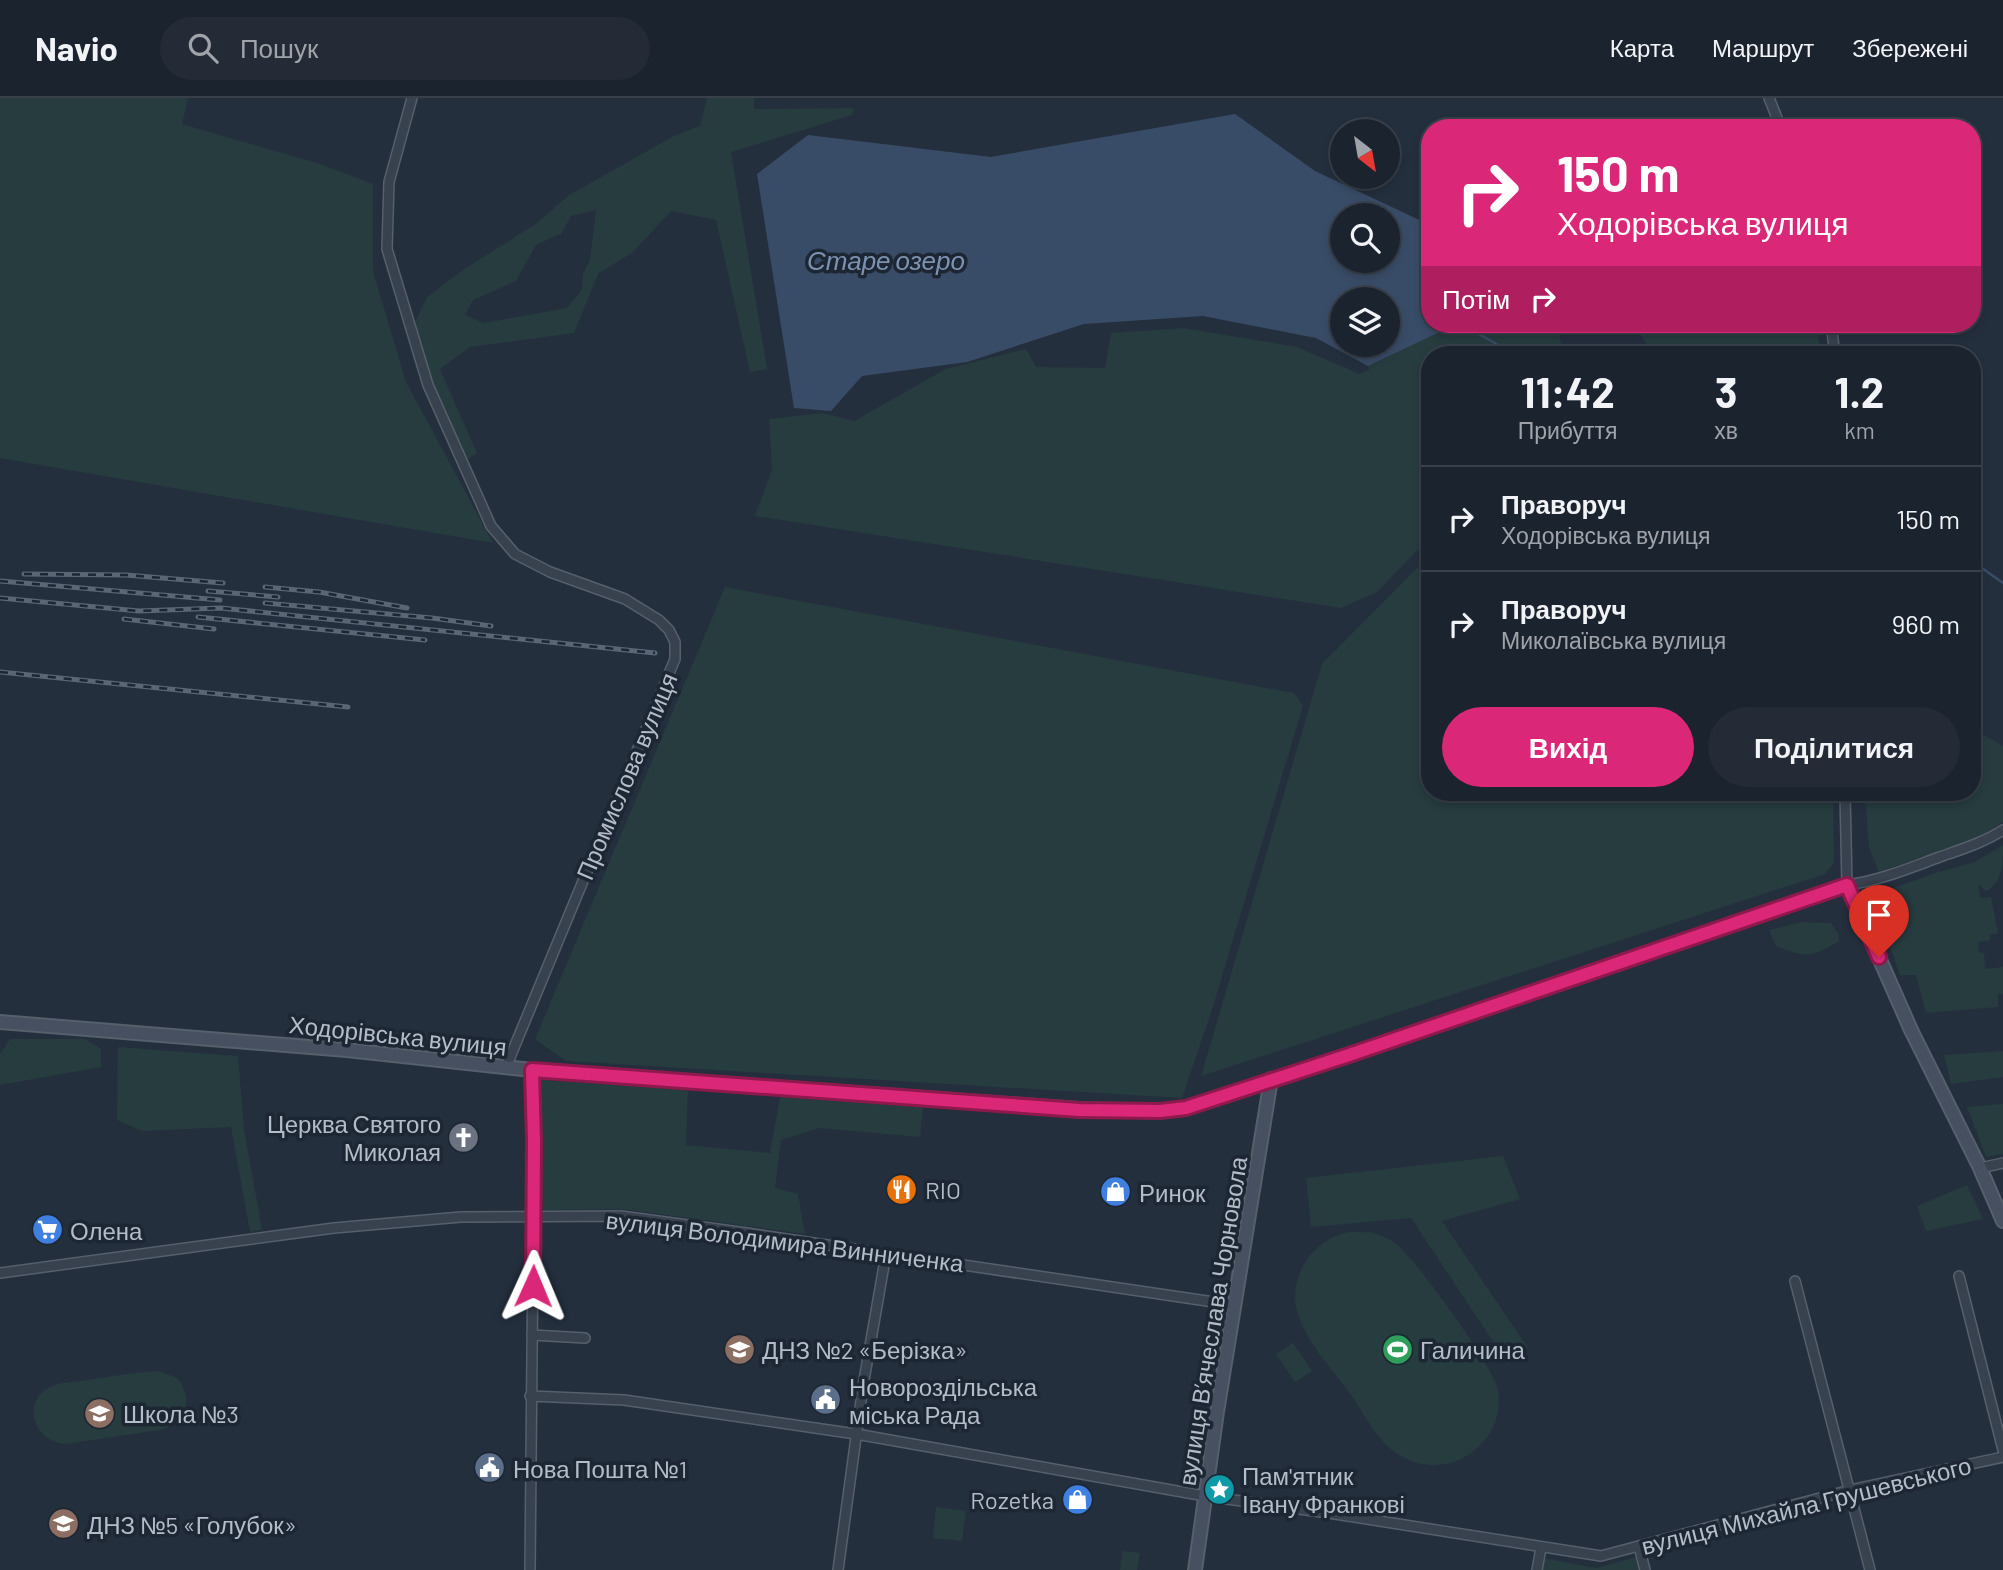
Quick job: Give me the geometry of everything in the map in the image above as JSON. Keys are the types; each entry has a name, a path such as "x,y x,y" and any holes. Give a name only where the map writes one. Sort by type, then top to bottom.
{"main road":[{"name":"Ходорівська вулиця","path":"0,1021 347,1050 532,1070 1079,1110 1160,1111 1186,1108 1349,1055 1847,885"},
{"path":"1847,885 1911,1030 1980,1168 2003,1221"},
{"name":"вулиця Вʼячеслава Чорновола","path":"1195,1570 1271,1079"}],"street":[{"name":"Промислова вулиця","path":"412,98 389,182 387,249 428,385 491,526 515,554 551,572 625,598 659,620 669,630 675,642 675,659 506,1067"},
{"path":"1769,98 1777,119"},
{"path":"1845,801 1847,885 1871,882 1897,873 1967,848 2003,830"},
{"path":"530,1570 534,1216 532,1070"},
{"path":"1980,1168 2003,1163"},
{"name":"вулиця Володимира Винниченка","path":"0,1273 327,1229 461,1217 621,1216 1234,1305"},
{"path":"838,1570 856,1434 886,1254"},
{"path":"1959,1276 2003,1450"},
{"path":"1795,1281 1870,1570"},
{"path":"532,1335 585,1338"},
{"name":"вулиця Михайла Грушевського","path":"530,1396 624,1400 856,1434 1205,1496 1601,1556 1850,1490 2003,1457"},
{"path":"1639,1546 1645,1570"},
{"path":"1537,1570 1541,1548"}],"green space":[{"path":"0,98 188,98 182,124 320,164 373,184 373,271 406,382 493,543 0,458"},
{"path":"707,98 754,98 754,109 854,108 852,115 731,152 767,369 750,372 716,220 671,211 633,252 598,274 574,333 470,347 440,369 477,453 466,460 430,377 414,324 427,297 463,270 537,223 569,195 674,136 700,126","holes":["596,210 590,260 583,274 582,290 567,308 484,323 465,315 473,300 516,281 536,245 562,233 571,216"]},
{"path":"1183,328 1297,347 1359,374 1369,370 1368,366 1387,357 1400,357 1400,351 1438,333 1559,333 1563,346 1421,346 1421,546 1377,592 1341,608 755,516 772,469 769,419 822,413 854,421 946,369 1026,349 1036,367 1105,368 1111,333"},
{"path":"1640,333 1818,333 1820,346 1647,346"},
{"path":"1421,564 1421,801 1833,801 1834,863 1825,874 1201,1076 1322,664"},
{"path":"725,587 1294,693 1303,706 1212,1010 1182,1098 566,1061 535,1039"},
{"path":"1981,733 2003,746 2003,822 1978,838 1879,872 1869,848 1866,801 1981,801"},
{"path":"2003,845 2002,865 1996,883 1986,891 1978,884 1980,898 1991,897 1998,933 1990,935 1990,940 1979,942 1978,952 1984,953 1985,969 2003,967 2003,994 1998,994 1998,1007 1926,1013 1916,975 1900,975 1872,896 1975,862"},
{"path":"1802,922 1831,923 1838,933 1839,941 1822,951 1808,954 1795,953 1776,946 1769,930"},
{"path":"10,1039 85,1039 101,1049 101,1067 0,1085 0,1054"},
{"path":"118,1047 238,1056 244,1129 262,1230 250,1232 231,1127 142,1131 117,1120"},
{"path":"2003,1051 2003,1077 1951,1084 1944,1055"},
{"path":"541,1080 688,1090 686,1145 770,1153 780,1097 923,1107 920,1137 819,1128 781,1140 775,1188 798,1194 805,1234 623,1209 543,1210"},
{"path":"2003,1104 2003,1154 1986,1157 1967,1107"},
{"path":"1503,1156 1520,1199 1442,1221 1528,1348 1508,1364 1411,1218 1311,1227 1306,1178"},
{"path":"1967,1185 1983,1219 1926,1231 1917,1206"},
{"name":"Галичина","path":"1350,1232 1371,1232 1395,1243 1419,1268 1469,1337 1498,1389 1498,1411 1491,1432 1472,1452 1461,1459 1436,1465 1423,1464 1393,1451 1373,1428 1313,1344 1301,1322 1295,1298 1299,1274 1305,1263 1322,1244 1332,1238"},
{"path":"1293,1343 1312,1371 1295,1382 1276,1354"},
{"path":"158,1371 177,1378 185,1394 186,1402 181,1417 168,1427 66,1444 55,1442 46,1436 35,1420 35,1402 50,1387 69,1382"},
{"path":"936,1507 966,1511 962,1541 933,1538"},
{"path":"1122,1551 1140,1553 1137,1570 1120,1570"},
{"path":"1637,1557 1640,1570 1541,1570 1543,1558 1596,1568"}],"water":[{"name":"Старе озеро","path":"1235,114 1315,171 1330,178 1330,189 1353,189 1383,203 1330,203 1330,273 1400,273 1400,211 1421,221 1421,333 1438,333 1400,351 1400,287 1330,287 1330,346 1316,338 1203,316 1084,324 967,362 862,376 831,411 794,408 757,174 808,135 991,157"},
{"name":"Старе озеро","path":"1351,357 1387,357 1368,366"}],"waterway":[{"path":"1477,333 1500,346"},
{"path":"1981,567 2003,583"}],"railway":[{"path":"24,574 126,575 223,583"},
{"path":"0,581 220,600"},
{"path":"265,587 319,592 407,608"},
{"path":"208,591 278,597"},
{"path":"0,598 139,611 221,608 655,653"},
{"path":"265,603 491,626"},
{"path":"198,617 425,640"},
{"path":"124,619 214,629"},
{"path":"0,672 348,707"}],"place":[{"name":"Церква Святого Миколая","path":"464,1137"},
{"name":"RIO","path":"902,1189"},
{"name":"Ринок","path":"1116,1192"},
{"name":"Олена","path":"47,1230"},
{"name":"ДНЗ №2 «Берізка»","path":"739,1349"},
{"name":"Галичина","path":"1397,1349"},
{"name":"Новороздільська міська Рада","path":"826,1400"},
{"name":"Школа №3","path":"100,1413"},
{"name":"Нова Пошта №1","path":"490,1468"},
{"name":"Пам'ятник Івану Франкові","path":"1219,1489"},
{"name":"Rozetka","path":"1077,1499"},
{"name":"ДНЗ №5 «Голубок»","path":"64,1524"}],"route":[{"path":"533,1286 532,1070 1079,1110 1160,1111 1186,1108 1349,1055 1847,885 1879,957"}]}
